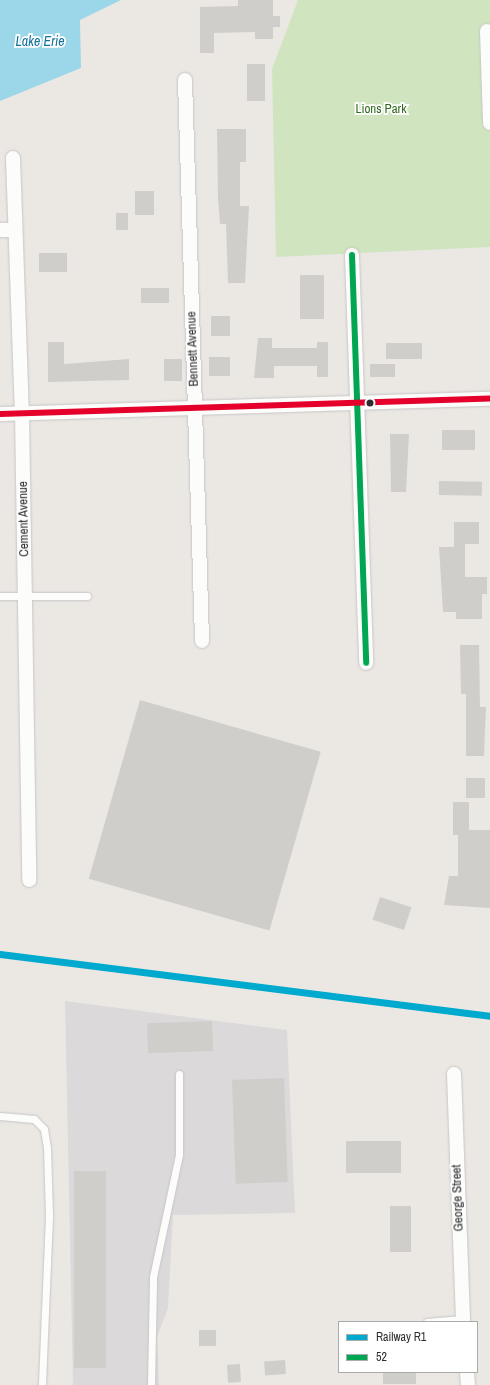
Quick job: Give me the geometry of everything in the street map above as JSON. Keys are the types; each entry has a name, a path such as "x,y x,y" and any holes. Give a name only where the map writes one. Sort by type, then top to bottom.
{"street":[{"path":"487,31 490,123"},
{"name":"Bennett Avenue","path":"185,80 202,642"},
{"name":"Cement Avenue","path":"13,158 22,414 26,596 29,880"},
{"path":"0,230 15,230"},
{"path":"352,255 366,663"},
{"path":"0,414 195,411 357,406 490,399"},
{"name":"George Street","path":"454,1074 462,1320"},
{"path":"467,1373 468,1385"}],"lane":[{"path":"0,596 87,596"},
{"path":"151,1385 153,1276 179,1155 179,1074"},
{"path":"0,1116 34,1119 44,1129 47,1148 49,1216 42,1385"},
{"path":"444,1321 462,1320"}],"shaded area":[{"path":"65,1001 287,1030 295,1213 173,1215 168,1308 157,1337 159,1385 73,1385"}],"green space":[{"name":"Lions Park","path":"298,0 490,0 490,247 276,257 272,69"}],"water":[{"name":"Lake Erie","path":"0,0 121,0 80,20 81,68 0,101"}],"building":[{"path":"238,0 273,0 273,16 280,16 280,27 273,27 273,39 255,39 255,32 214,33 214,53 200,53 200,7 238,6"},
{"path":"247,64 265,64 265,101 247,101"},
{"path":"217,129 246,129 246,162 240,162 240,206 249,206 245,283 228,283 226,224 220,224 218,199"},
{"path":"135,191 154,191 154,215 135,215"},
{"path":"116,213 128,213 128,230 116,230"},
{"path":"39,253 67,253 67,272 39,272"},
{"path":"300,275 324,275 324,319 300,319"},
{"path":"141,288 169,288 169,303 141,303"},
{"path":"211,316 230,316 230,336 211,336"},
{"path":"258,338 272,338 272,348 317,348 317,342 328,342 328,377 317,377 317,366 274,366 274,378 254,378"},
{"path":"48,342 64,342 64,364 129,359 129,380 48,382"},
{"path":"386,343 422,343 422,359 386,359"},
{"path":"209,357 230,357 230,376 209,376"},
{"path":"164,359 182,359 182,381 164,381"},
{"path":"370,364 395,364 395,377 370,377"},
{"path":"442,430 475,430 475,450 442,450"},
{"path":"390,434 409,434 406,492 391,492"},
{"path":"439,481 482,482 482,496 439,495"},
{"path":"454,522 479,522 479,544 465,544 465,577 487,577 487,594 482,594 482,619 456,619 456,612 443,612 439,547 454,547"},
{"path":"460,645 479,645 480,707 486,707 484,756 466,756 466,694 461,694"},
{"path":"140,700 321,752 269,931 89,879"},
{"path":"466,778 485,778 485,798 466,798"},
{"path":"453,802 469,802 469,830 490,830 490,908 444,905 449,876 458,876 458,835 453,835"},
{"path":"380,897 411,907 404,930 373,920"},
{"path":"212,1021 213,1051 148,1053 147,1023"},
{"path":"284,1078 288,1182 236,1184 232,1080"},
{"path":"346,1141 401,1141 401,1173 346,1173"},
{"path":"74,1171 106,1171 106,1368 74,1368"},
{"path":"390,1206 411,1206 411,1252 390,1252"},
{"path":"199,1330 216,1330 216,1346 199,1346"},
{"path":"285,1360 286,1374 265,1375 264,1361"},
{"path":"240,1364 241,1382 228,1383 227,1365"},
{"path":"383,1373 416,1373 416,1384 383,1384"}],"rail line":[{"name":"R1","path":"0,954 490,1016"}],"transit line":[{"name":"52","path":"352,255 366,663"},
{"path":"0,414 490,399"}]}
